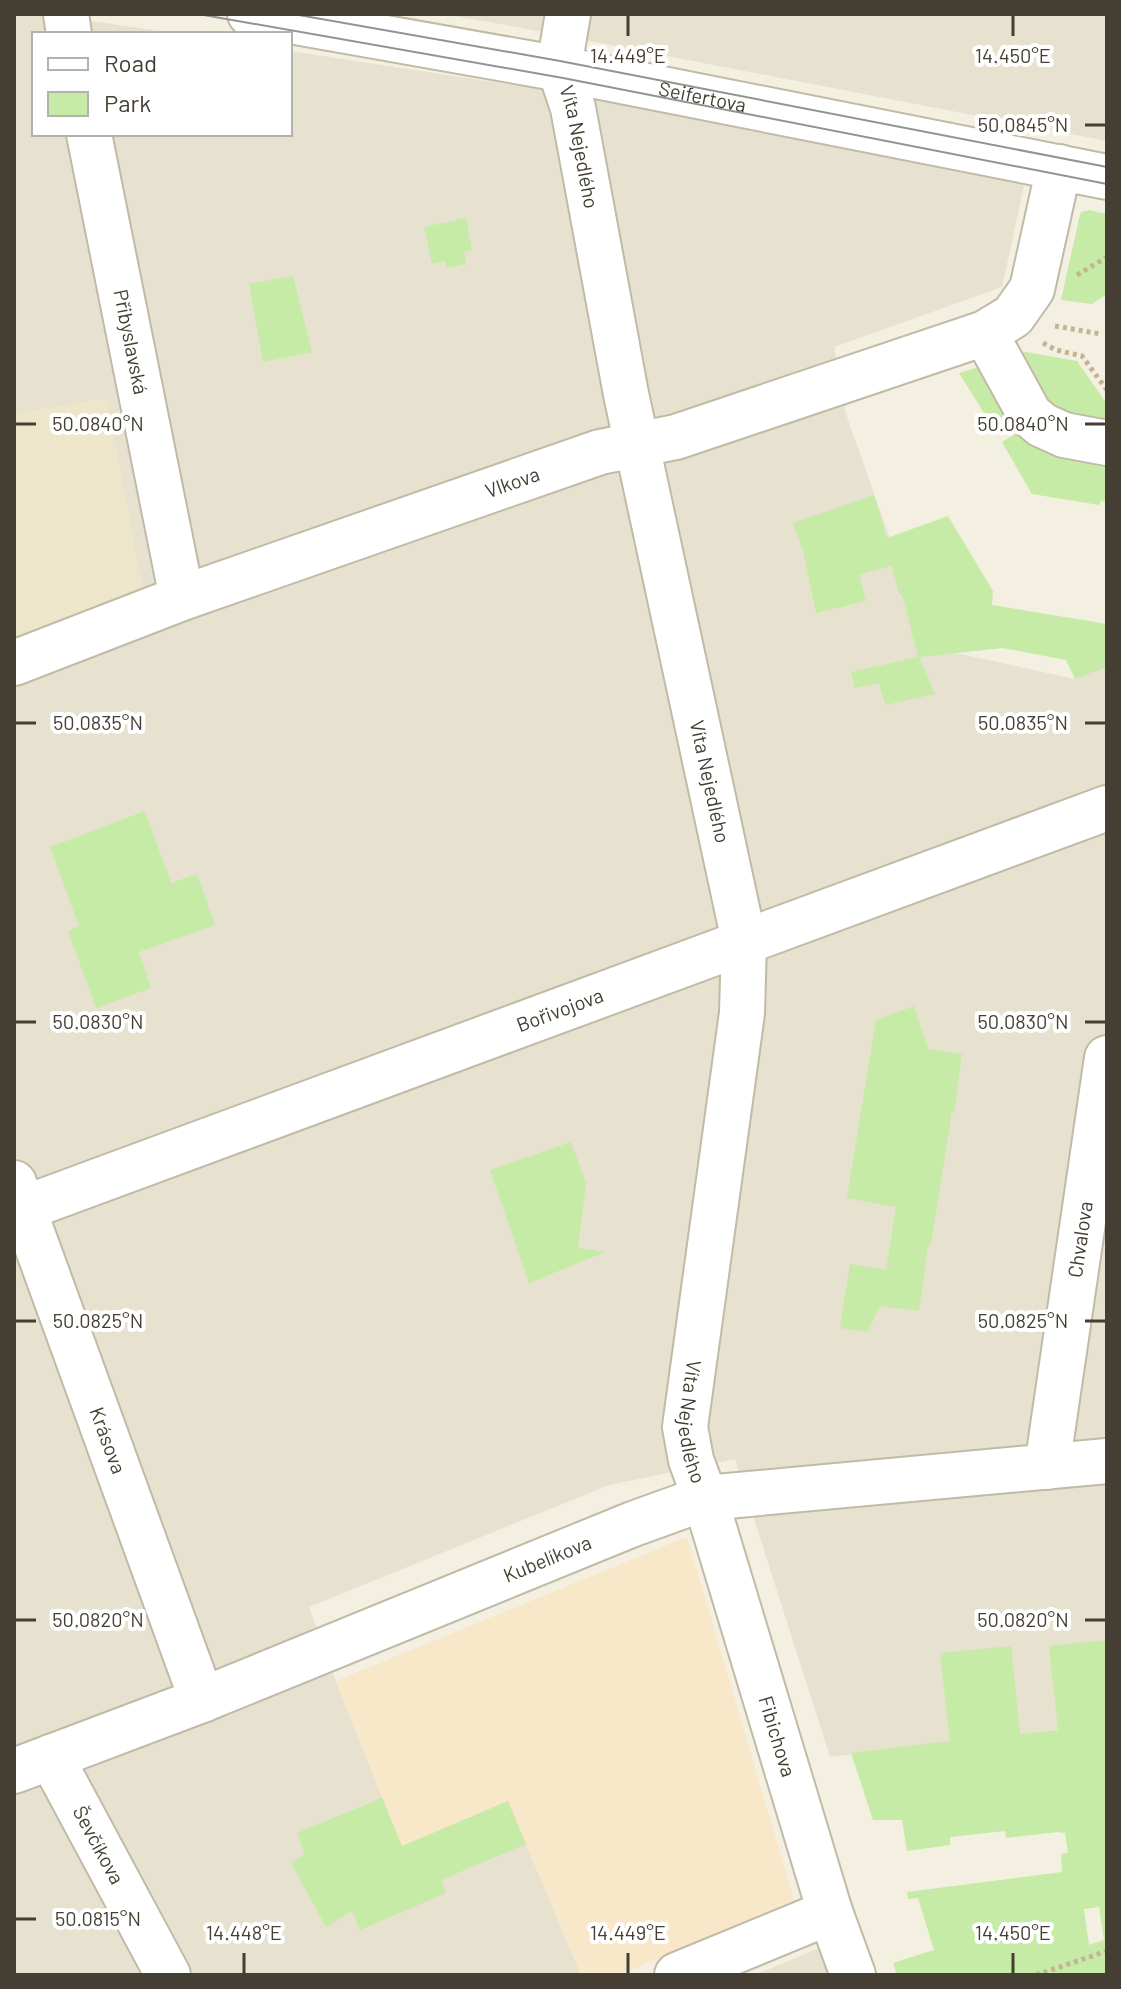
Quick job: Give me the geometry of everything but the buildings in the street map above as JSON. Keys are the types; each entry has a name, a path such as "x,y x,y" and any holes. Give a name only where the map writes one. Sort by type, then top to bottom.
{"street":[{"name":"Seifertova","path":"250,14 561,69 1107,177"},
{"path":"561,69 568,14"},
{"name":"Víta Nejedlého","path":"561,69 573,108 626,394 744,941 742,1013 685,1427 691,1460 705,1498"},
{"name":"Přibyslavská","path":"89,136 182,598"},
{"path":"1059,167 1032,289 1011,330 1030,415 1042,425 1064,435 1107,443"},
{"name":"Vlkova","path":"14,663 182,598 600,452 676,437 1011,330"},
{"name":"Bořivojova","path":"17,1201 1107,808"},
{"name":"Chvalova","path":"1047,1467 1107,1058"},
{"name":"Krásova","path":"17,1201 202,1700"},
{"name":"Kubelíkova","path":"32,1764 202,1700 633,1524 705,1498 1107,1461"},
{"name":"Fibichova","path":"705,1498 830,1912 853,1975"},
{"name":"Ševčíkova","path":"32,1764 168,1975"},
{"path":"677,1975 830,1912"}],"path":[{"path":"1070,279 1107,257"},
{"path":"1056,327 1101,334"},
{"path":"1011,330 1056,350 1082,356 1107,390"},
{"path":"1036,1975 1107,1951"}],"shaded area":[{"path":"14,14 46,14 165,32 32,32 32,136 292,136 292,51 583,96 1025,181 1002,287 834,347 846,414 928,647 1075,679 1107,667 1107,1725 830,1757 735,1459 609,1485 309,1607 402,1846 508,1801 581,1975 14,1975"},
{"path":"443,14 1107,14 1107,141 522,28"},
{"path":"107,398 144,596 14,640 14,414"},
{"path":"687,1537 794,1900 619,1975 581,1975 508,1801 402,1847 336,1681"},
{"path":"824,1946 834,1975 755,1975"}],"green space":[{"path":"1089,210 1107,214 1107,294 1092,304 1061,300 1081,212"},
{"path":"466,218 472,250 464,252 466,264 447,268 445,261 432,264 424,227"},
{"path":"293,276 312,352 263,362 249,284"},
{"path":"1020,353 1077,361 1107,404 1107,432 1059,423"},
{"path":"991,368 1007,414 994,429 959,373"},
{"path":"1035,432 1107,453 1107,501 1101,501 1099,505 1032,494 1002,442 1015,434"},
{"path":"874,495 887,538 948,516 993,591 992,605 1107,624 1107,667 1075,679 1066,660 1003,648 919,657 935,694 885,705 879,683 855,688 851,672 918,657 892,566 859,574 866,601 816,613 803,550 793,523"},
{"path":"145,811 171,883 197,874 215,925 139,952 151,988 96,1008 68,931 79,926 50,847"},
{"path":"914,1006 928,1049 962,1054 919,1311 880,1306 867,1332 840,1328 850,1264 886,1270 896,1207 847,1198 876,1020"},
{"path":"571,1142 586,1183 578,1248 605,1252 529,1283 490,1170"},
{"path":"1107,1640 1107,1975 897,1975 893,1963 934,1950 918,1898 908,1899 907,1892 1062,1872 1061,1854 1068,1853 1065,1833 1006,1838 1005,1831 950,1837 950,1845 907,1851 902,1820 873,1820 851,1753 950,1741 940,1653 1011,1646 1020,1734 1058,1730 1049,1646","holes":["1099,1907 1104,1940 1089,1945 1084,1909"]},
{"path":"382,1798 402,1846 508,1801 526,1844 441,1880 446,1893 360,1930 352,1911 326,1927 291,1863 305,1854 297,1833"}],"tram line":[{"path":"198,14 563,78 1107,184"},
{"path":"293,14 560,61 1107,167"}]}
